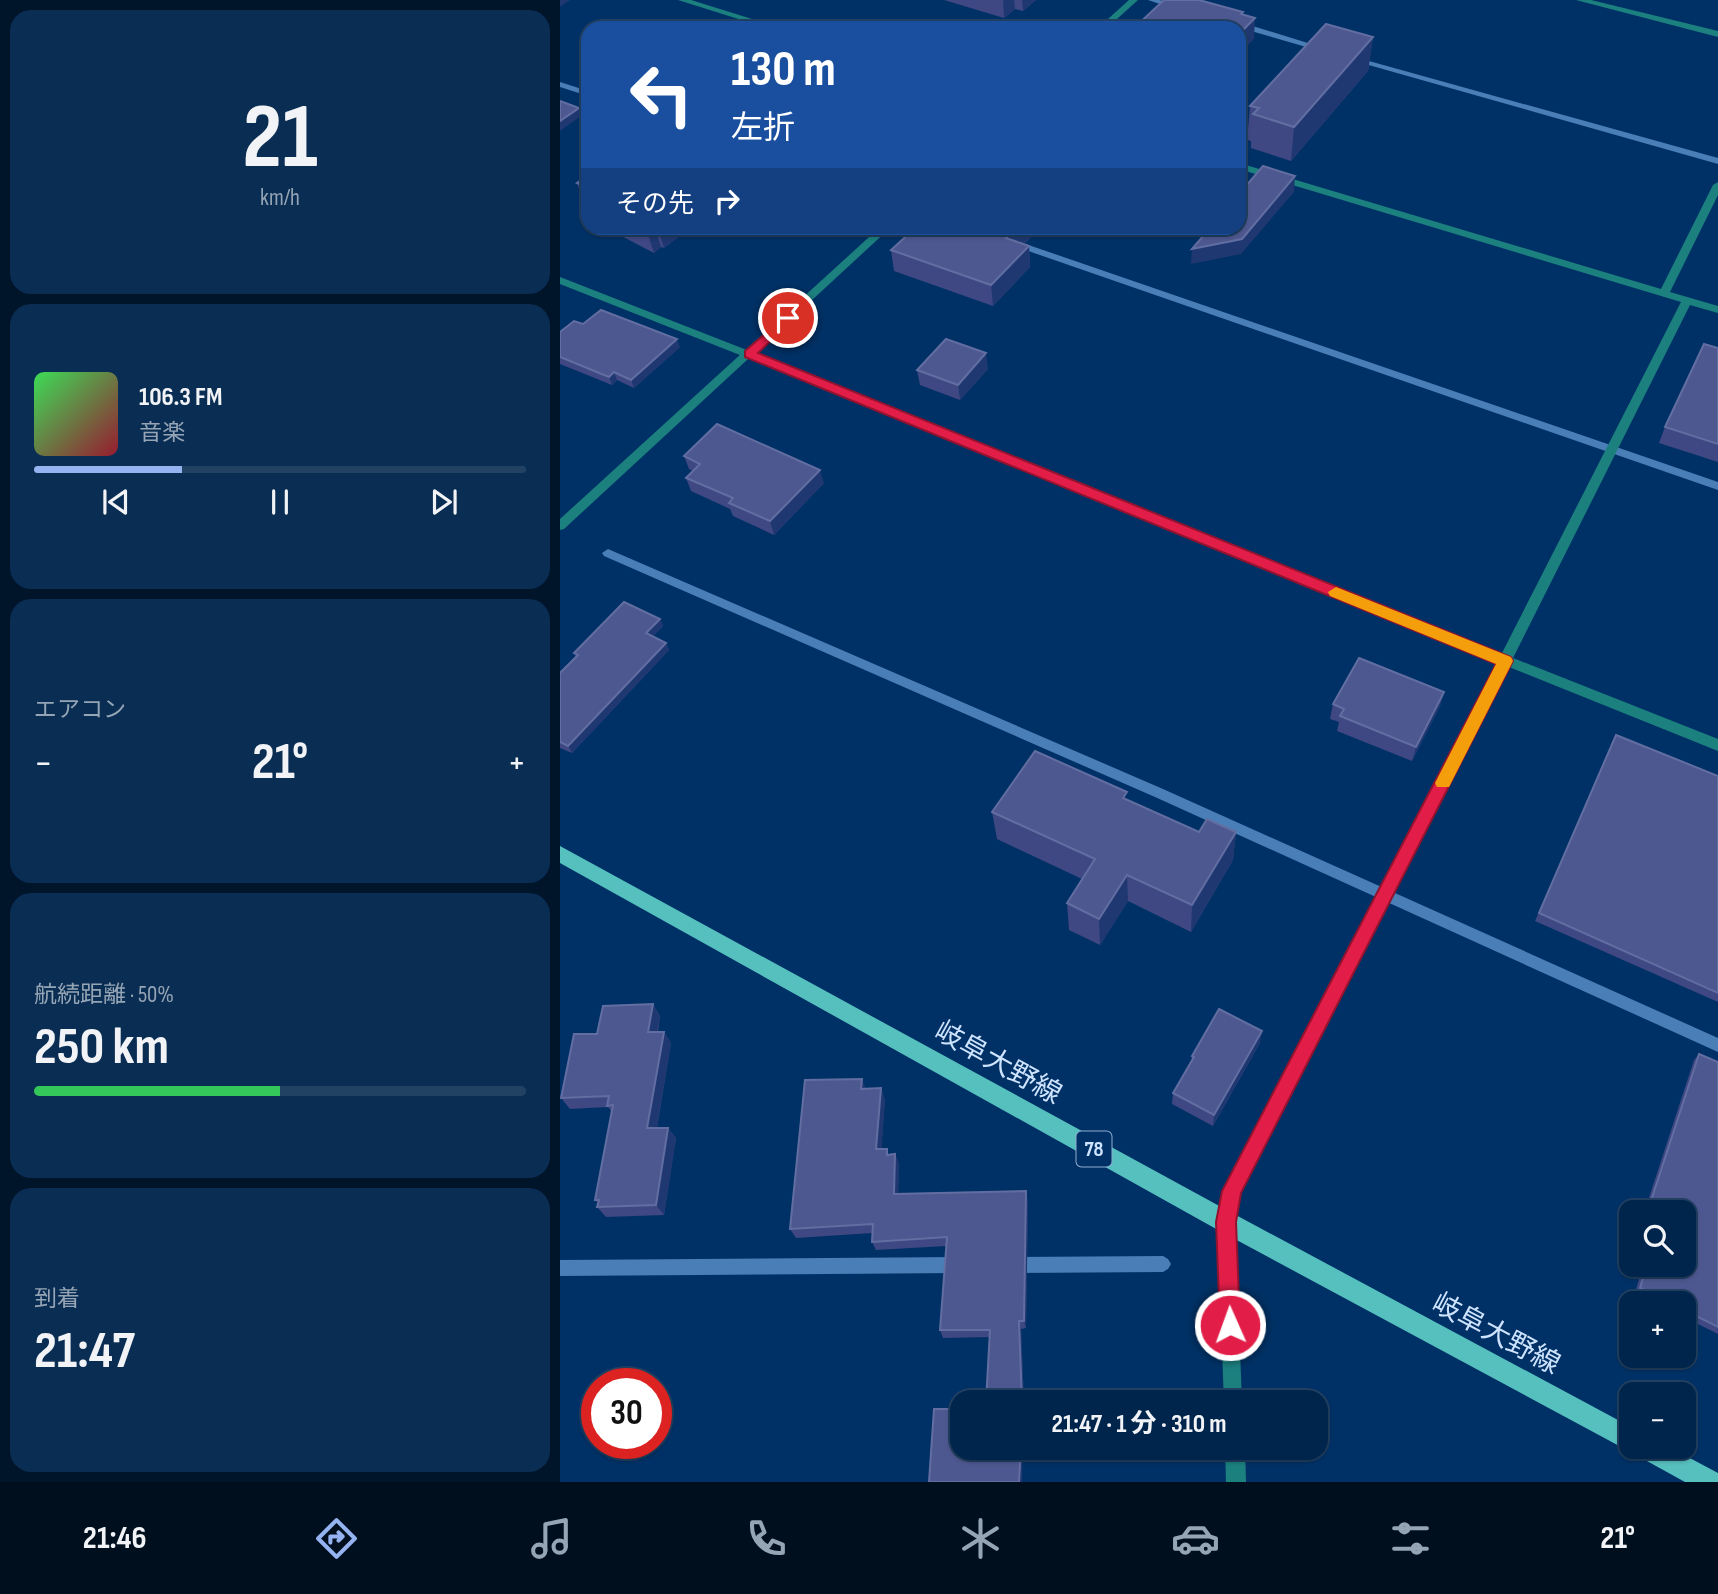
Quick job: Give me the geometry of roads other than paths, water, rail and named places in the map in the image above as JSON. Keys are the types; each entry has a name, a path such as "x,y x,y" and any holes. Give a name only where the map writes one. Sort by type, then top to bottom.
{"main road":[{"name":"岐阜大野線","path":"560,854 1226,1222 1619,1434"},
{"path":"1666,1459 1709,1482"}],"street":[{"path":"682,0 753,21"},
{"path":"1110,21 1134,0"},
{"path":"1580,0 1718,34"},
{"path":"1246,168 1718,310"},
{"path":"1664,293 1718,185"},
{"path":"560,526 878,235"},
{"path":"560,280 750,354 1718,745"},
{"path":"1233,1390 1226,1222 1231,1191 1506,661 1687,301"},
{"path":"1235,1460 1236,1482"}],"waterway":[{"path":"1152,0 1175,7"},
{"path":"1246,27 1323,49"},
{"path":"1354,58 1718,161"},
{"path":"560,84 581,92"},
{"path":"1014,243 1718,486"},
{"path":"608,553 1159,793 1718,1045"},
{"path":"1012,1265 1163,1264"},
{"path":"560,1268 959,1265"}]}
